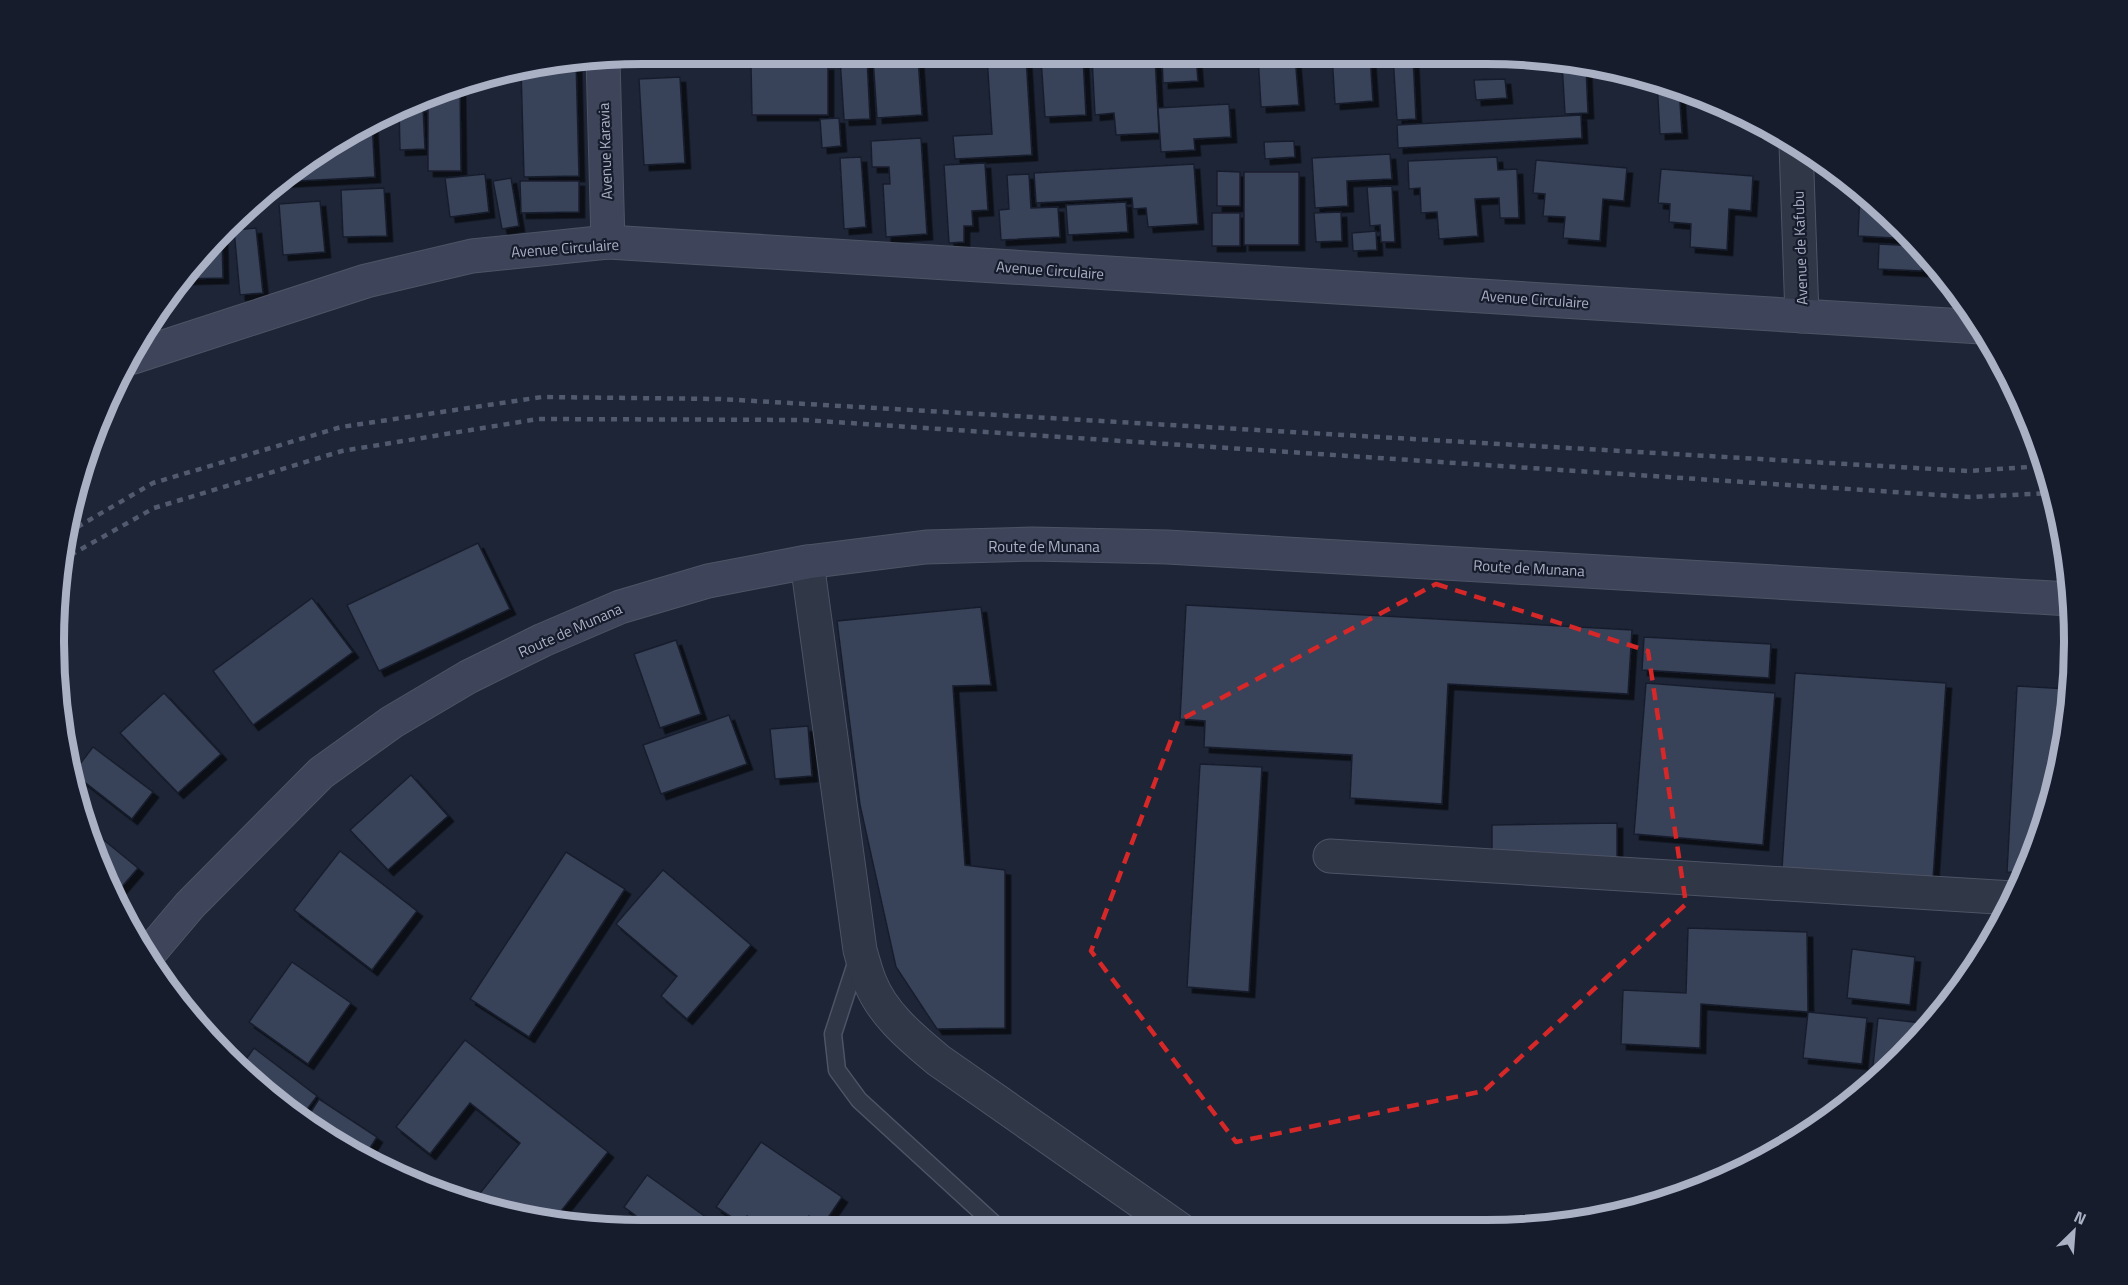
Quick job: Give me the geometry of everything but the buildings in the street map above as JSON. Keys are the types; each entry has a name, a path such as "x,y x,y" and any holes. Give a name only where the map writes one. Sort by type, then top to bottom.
{"street":[{"name":"Avenue Karavia","path":"603,66 608,242"},
{"name":"Avenue de Kafubu","path":"1796,155 1802,316"},
{"name":"Avenue Circulaire","path":"141,354 377,279 472,256 608,242 1969,326"},
{"name":"Route de Munana","path":"153,949 190,905 321,773 392,722 468,677 543,640 621,607 708,581 807,562 926,548 1032,544 1167,547 2061,599"},
{"path":"807,562 860,950 870,983 886,1011 905,1032 938,1060 1166,1220"},
{"path":"1330,856 2004,897"}],"lane":[{"path":"860,950 833,1034 837,1070 859,1100 990,1220"}],"highlighted area":[{"path":"1436,584 1648,651 1686,904 1484,1091 1236,1142 1091,951 1178,721"}],"railway":[{"path":"77,527 153,483 341,427 542,397 720,399 1968,471 2036,467"},
{"path":"71,555 154,508 342,451 538,419 804,420 1970,497 2044,493"}]}
